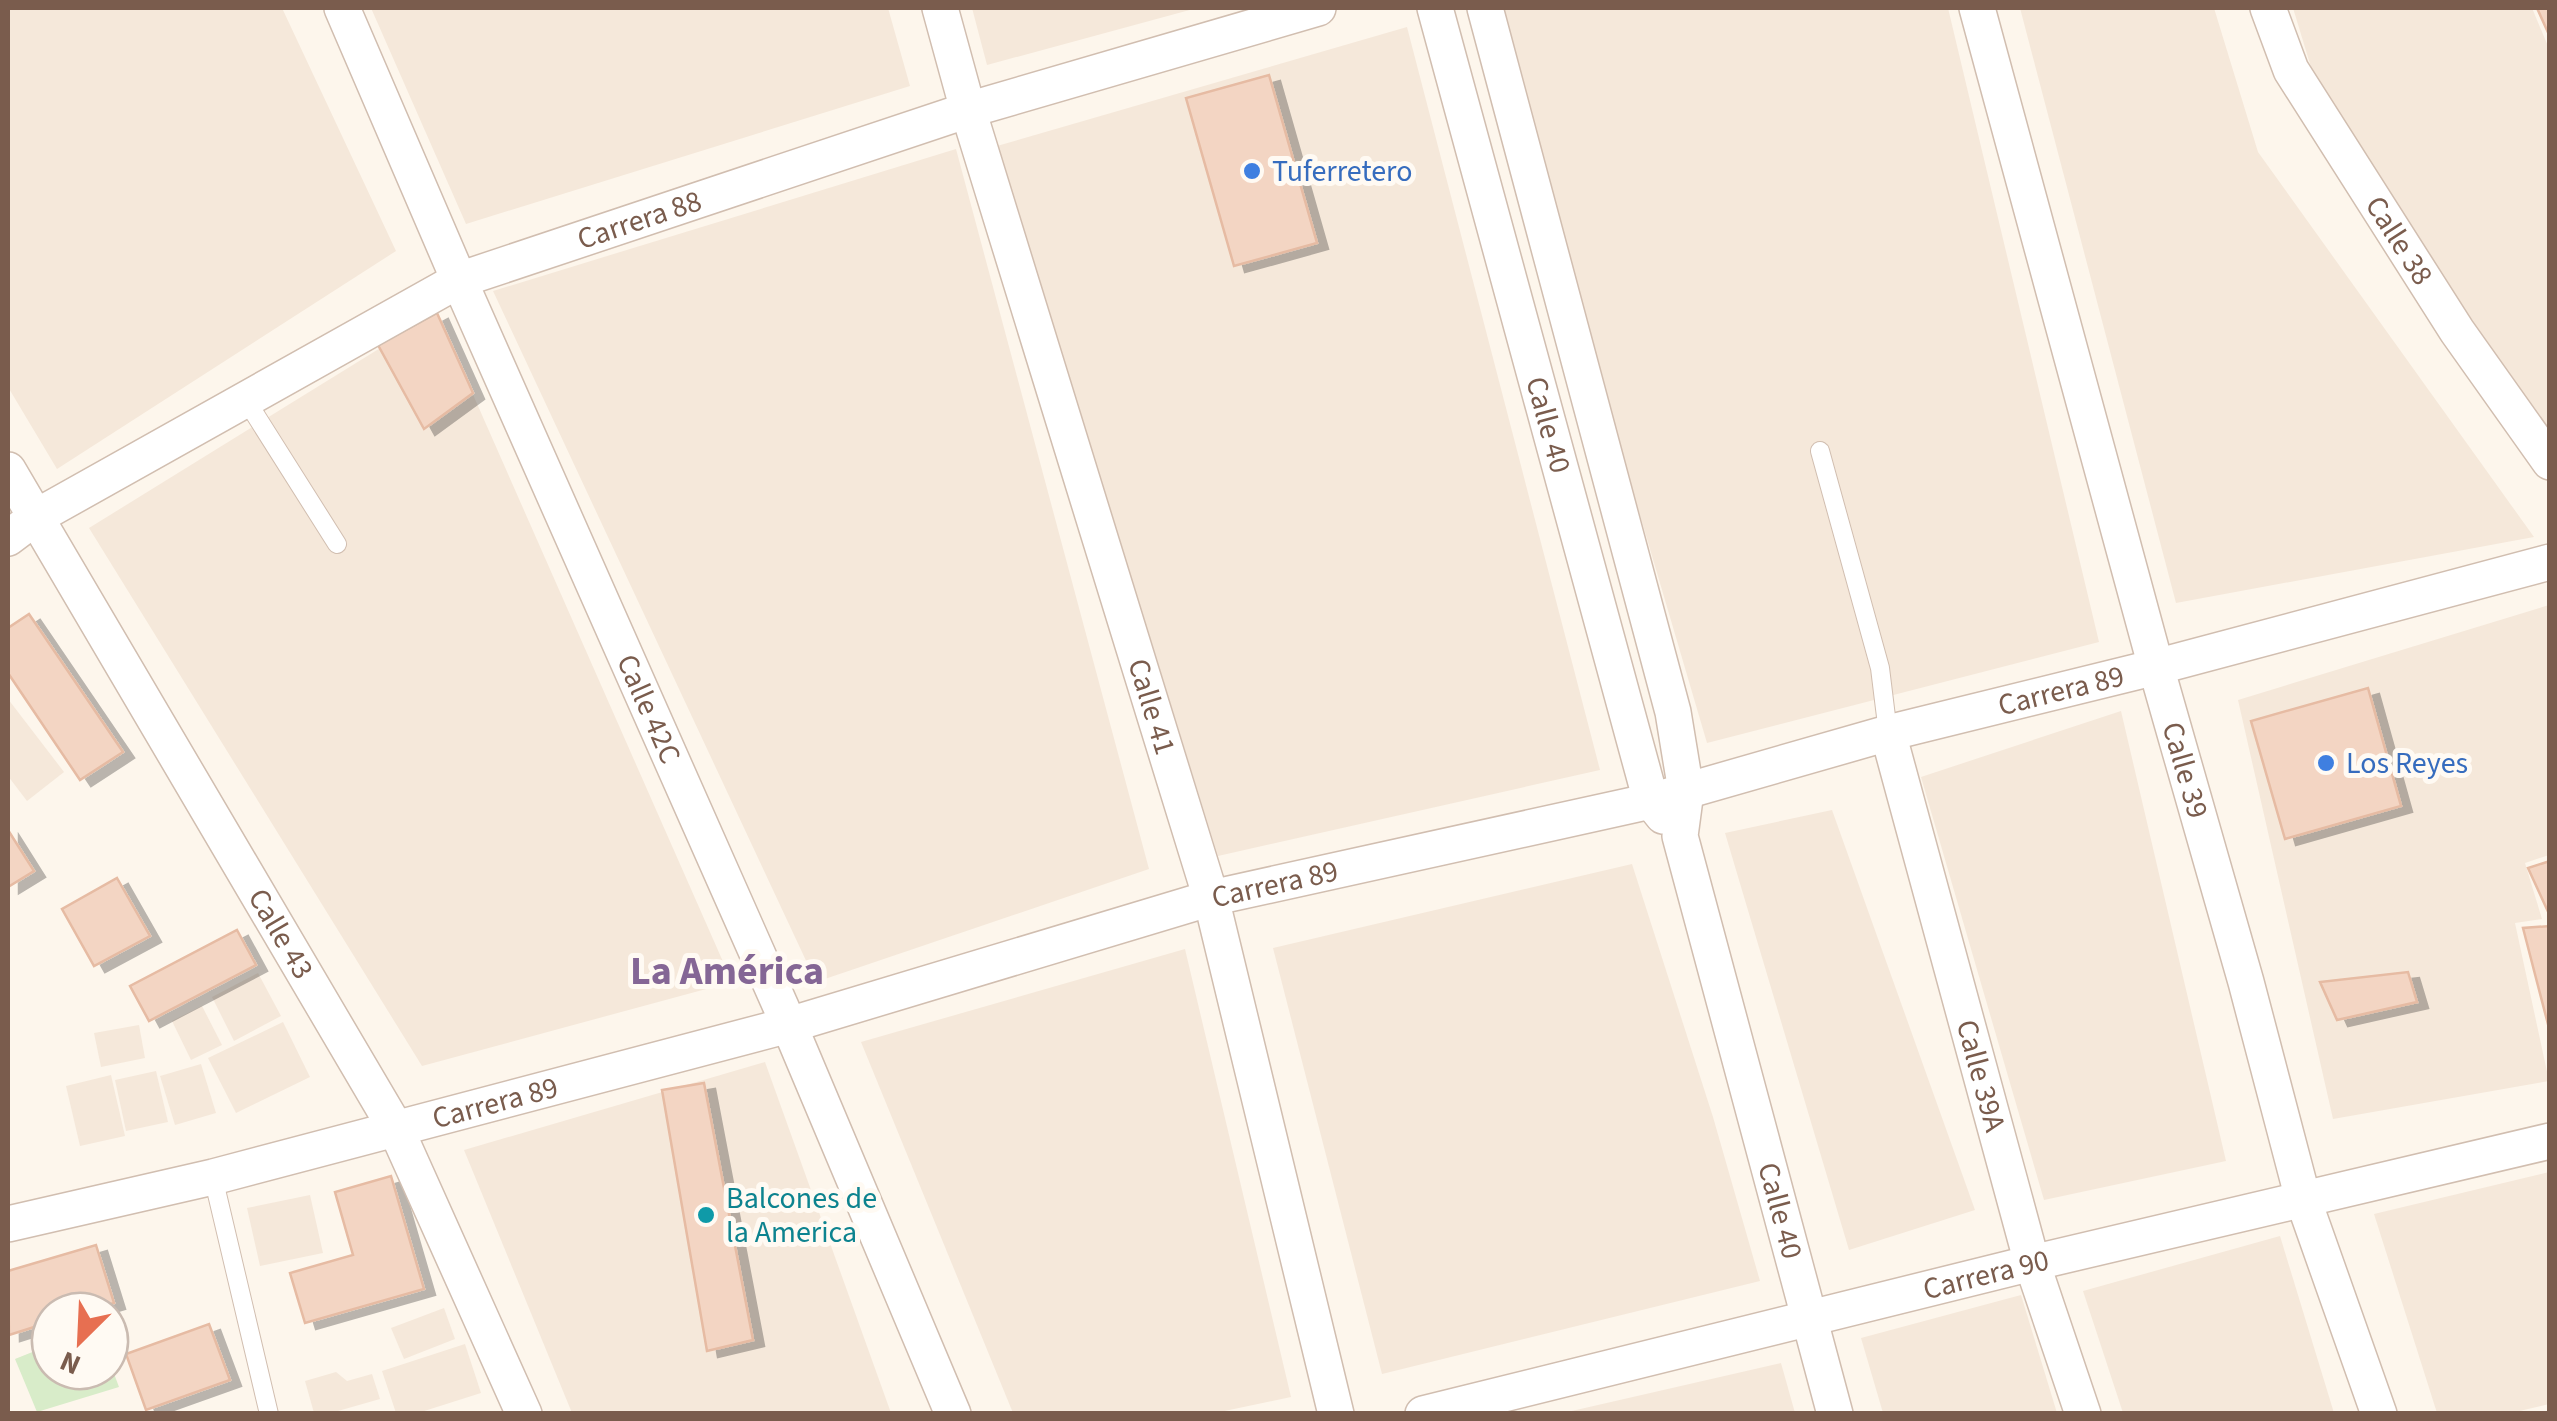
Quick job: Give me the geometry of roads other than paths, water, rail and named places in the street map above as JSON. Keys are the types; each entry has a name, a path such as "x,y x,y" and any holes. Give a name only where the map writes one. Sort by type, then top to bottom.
{"street":[{"name":"Calle 42C","path":"342,8 789,1025 954,1414"},
{"name":"Calle 41","path":"940,8 1211,898 1336,1414"},
{"name":"Carrera 88","path":"8,538 36,517 460,280 968,110 1318,8"},
{"name":"Calle 40","path":"1435,8 1651,801 1680,836"},
{"name":"Calle 40","path":"1485,8 1673,712 1686,791 1680,836 1835,1414"},
{"name":"Calle 39","path":"1978,8 2303,1198 2379,1414"},
{"name":"Calle 38","path":"2268,8 2291,70 2456,331 2550,462"},
{"name":"Calle 43","path":"8,470 396,1128 524,1414"},
{"name":"Carrera 89","path":"8,1224 213,1177 789,1025 1211,898 1651,801 1888,734 2156,668 2550,562"},
{"name":"Calle 39A","path":"1888,734 2032,1263 2083,1414"},
{"name":"Carrera 90","path":"1423,1414 1809,1317 2550,1141"}],"lane":[{"path":"246,400 337,544"},
{"path":"1820,452 1880,668 1888,734"},
{"path":"213,1177 269,1414"}],"place":[{"name":"Tuferretero","path":"1252,171"},
{"name":"Los Reyes","path":"2326,763"},
{"name":"Balcones de la America","path":"706,1215"}],"district":[{"name":"La América","path":"727,971"}]}
